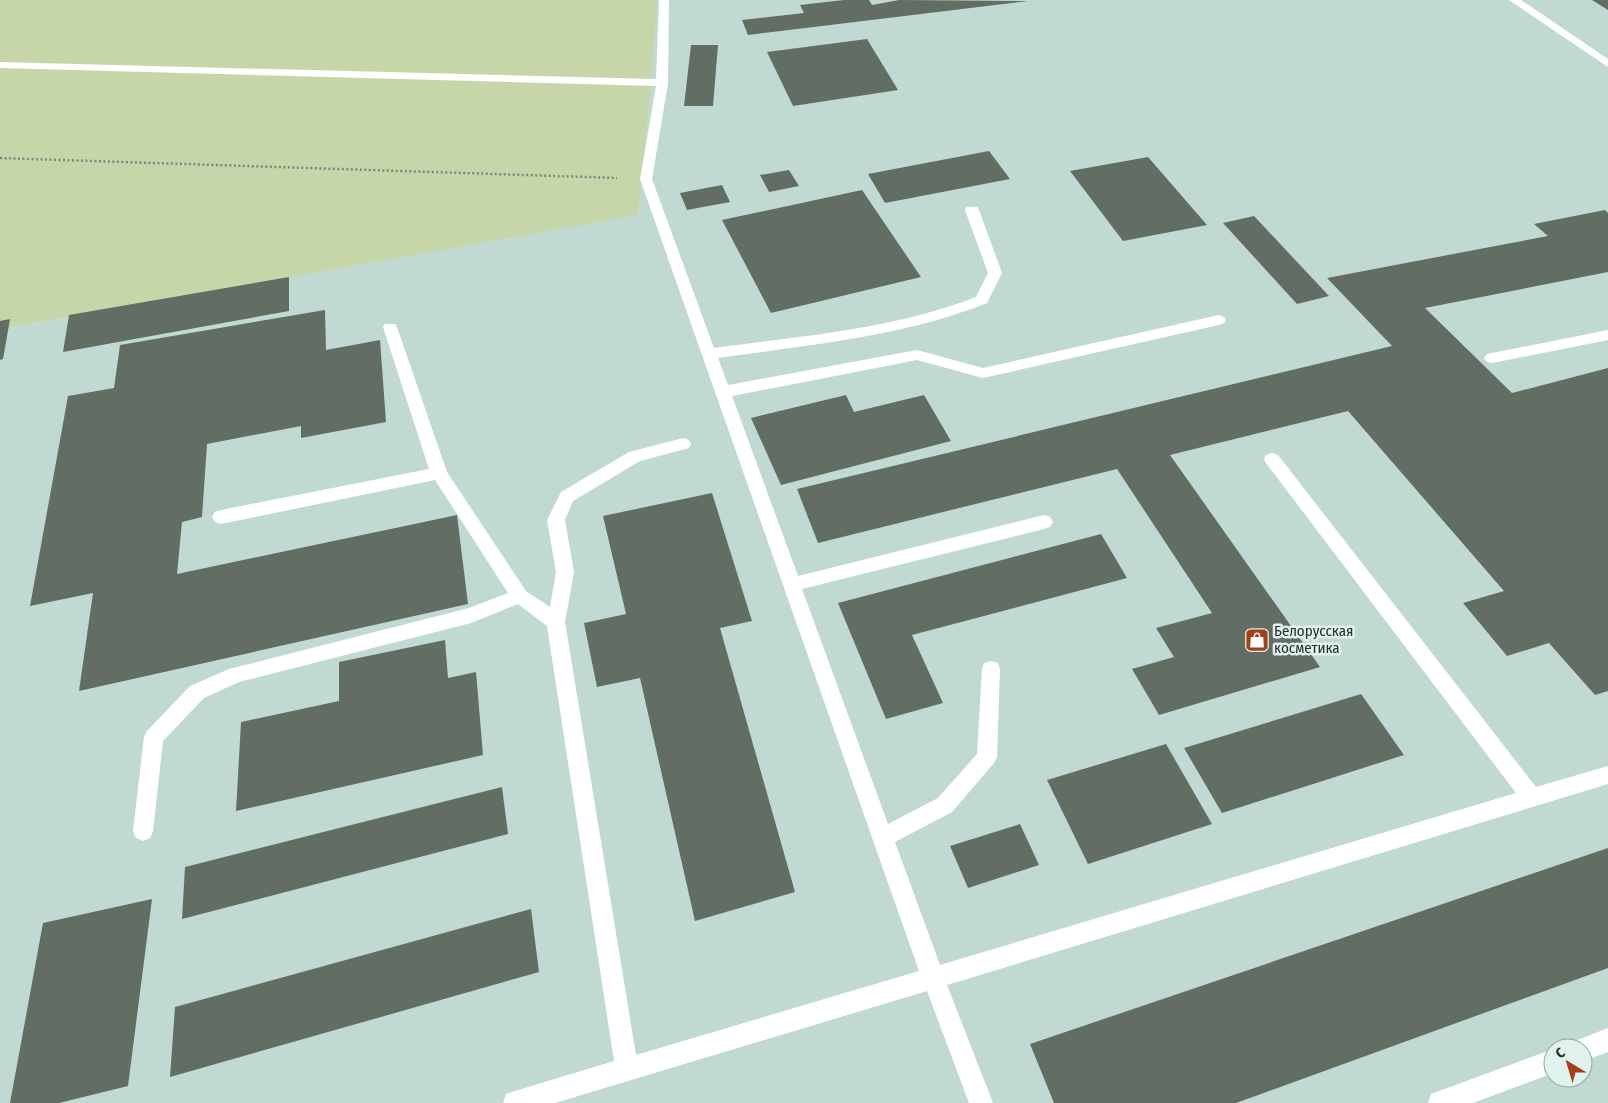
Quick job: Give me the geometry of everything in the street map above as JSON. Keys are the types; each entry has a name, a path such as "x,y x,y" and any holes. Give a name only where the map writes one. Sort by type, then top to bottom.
{"lane":[{"path":"664,0 662,83 646,179 882,838 981,1103"},
{"path":"1514,0 1608,64"},
{"path":"0,65 662,83"},
{"path":"708,354 860,332 946,314 982,300 995,273 972,210"},
{"path":"722,392 917,355 983,373 1219,320"},
{"path":"390,327 439,473 520,596 556,622"},
{"path":"1492,358 1608,336"},
{"path":"627,1070 556,622 564,572 556,520 567,497 635,456 683,444"},
{"path":"1272,459 1532,798"},
{"path":"221,517 439,473"},
{"path":"791,585 1044,522"},
{"path":"143,831 154,737 197,692 236,675 471,615 520,596"},
{"path":"882,838 945,805 987,757 991,669"},
{"path":"515,1103 1608,775"},
{"path":"1593,1045 1608,1040"},
{"path":"1440,1103 1543,1064"}],"path":[{"path":"0,158 646,179"}],"shaded area":[{"path":"656,0 1608,0 1608,1103 0,1103 0,329 625,217"}],"green space":[{"path":"0,0 657,0 638,215 0,329"}],"building":[{"path":"844,0 869,0 872,5 899,0 1028,1 748,35 742,20 804,13 800,5"},
{"path":"1592,0 1608,0 1608,10"},
{"path":"867,39 898,90 793,106 767,52"},
{"path":"691,45 718,45 713,106 684,106"},
{"path":"989,151 1010,179 885,203 868,174"},
{"path":"1148,157 1207,225 1123,241 1070,171"},
{"path":"789,170 799,186 769,192 760,175"},
{"path":"722,185 730,202 687,210 680,193"},
{"path":"862,190 921,277 771,313 722,220"},
{"path":"1605,210 1608,213 1608,272 1425,308 1512,393 1608,368 1608,691 1595,695 1549,643 1507,656 1463,603 1504,591 1348,411 1170,455 1320,667 1159,715 1132,669 1174,657 1156,628 1212,613 1117,469 818,543 797,489 1392,346 1327,278 1548,236 1534,224"},
{"path":"1254,216 1329,296 1297,304 1223,223"},
{"path":"289,277 289,311 63,352 69,315"},
{"path":"325,310 326,350 380,340 386,422 301,438 301,426 207,444 202,517 182,522 177,574 457,515 468,604 79,691 93,593 30,606 68,396 114,388 120,345"},
{"path":"10,319 3,359 0,360 0,321"},
{"path":"846,395 854,412 924,395 951,441 781,485 751,418"},
{"path":"712,493 752,621 720,628 795,892 695,921 640,678 597,687 584,623 626,614 603,516"},
{"path":"1101,534 1127,578 912,635 943,703 886,719 838,603"},
{"path":"445,640 448,678 476,672 483,755 236,811 241,722 339,701 339,662"},
{"path":"1361,694 1404,755 1222,813 1184,748"},
{"path":"1166,744 1212,824 1088,864 1047,780"},
{"path":"502,787 508,834 182,919 185,867"},
{"path":"1020,824 1039,865 968,888 950,846"},
{"path":"1608,848 1608,968 1236,1103 1054,1103 1030,1044"},
{"path":"152,899 128,1086 59,1103 10,1103 43,923"},
{"path":"531,909 539,972 170,1077 175,1007"}],"place":[{"name":"Белорусская косметика","path":"1257,640"}]}
